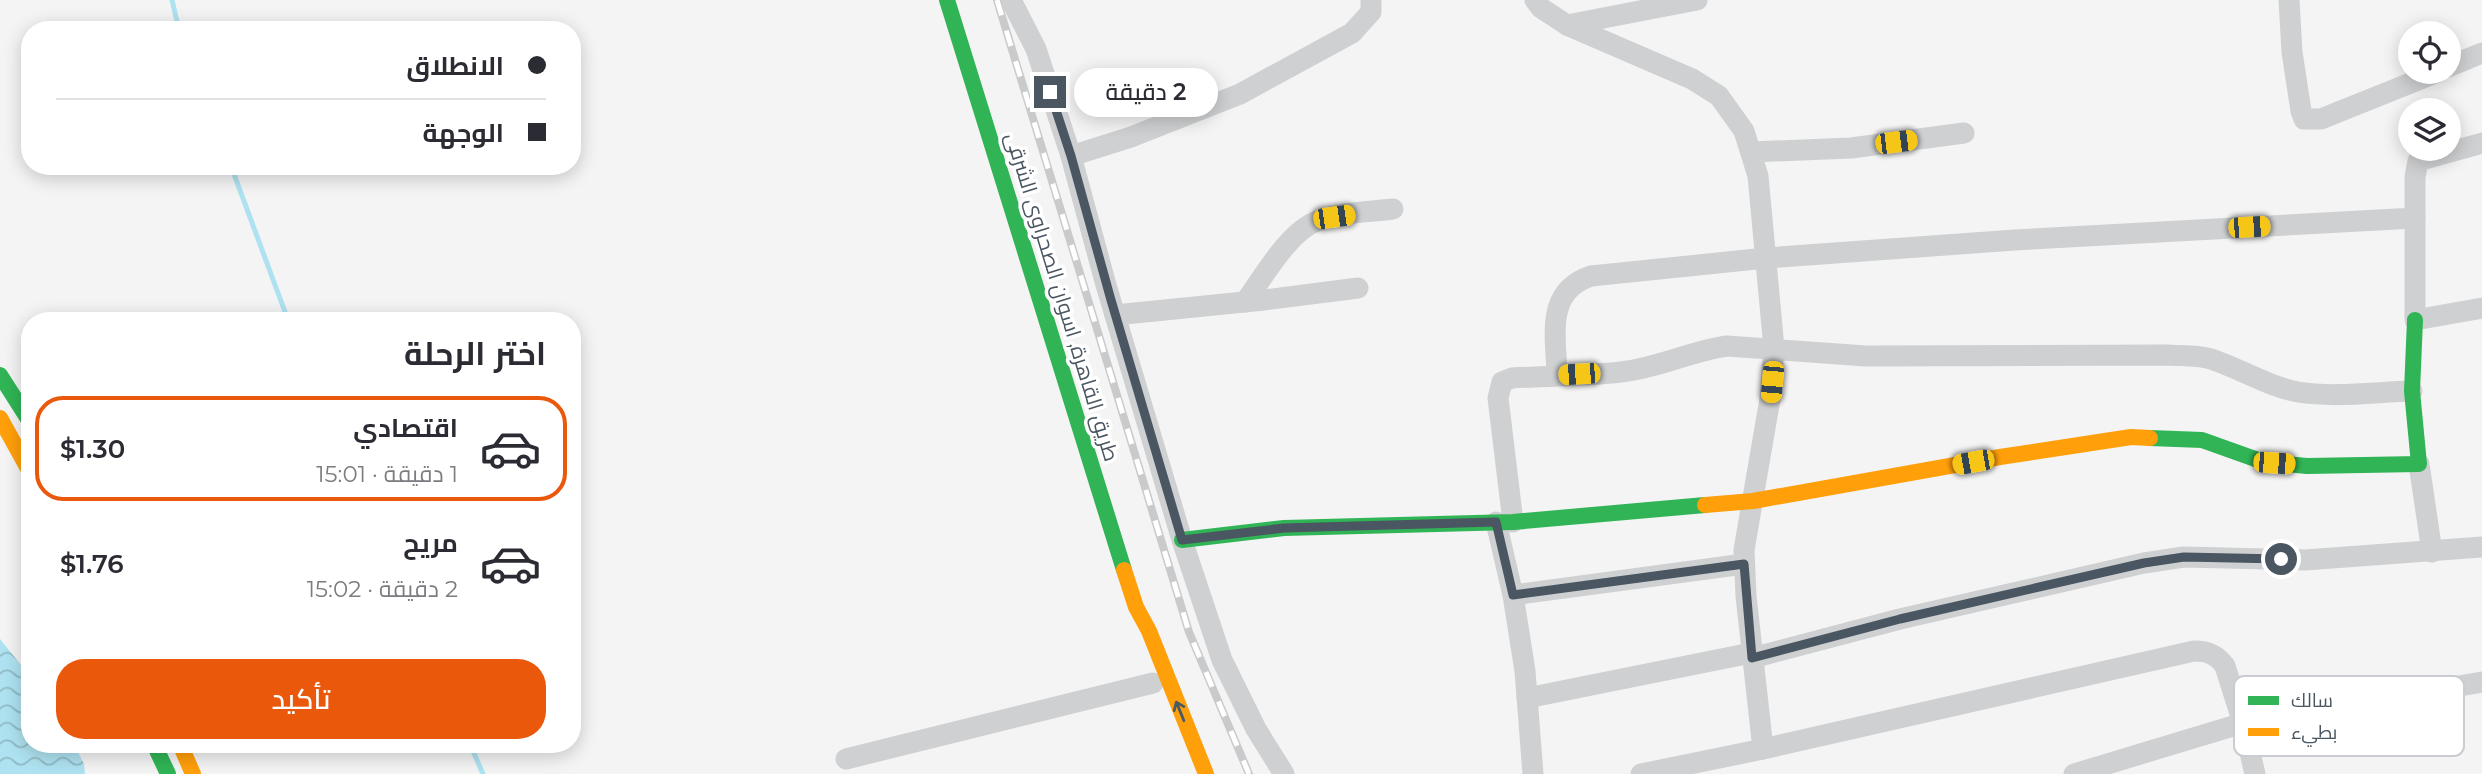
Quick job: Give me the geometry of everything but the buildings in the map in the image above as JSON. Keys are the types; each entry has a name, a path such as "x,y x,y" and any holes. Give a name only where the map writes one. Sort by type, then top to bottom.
{"main road":[{"name":"طريق القاهرة, اسوان الصحراوى الشرقى","path":"947,0 1136,607 1149,631 1206,774"},
{"path":"1182,540 1284,528 1504,522 1753,501 2000,457 2131,437 2202,440 2274,463 2308,466 2418,464 2412,391 2415,320"},
{"path":"0,375 21,408"},
{"path":"0,418 21,456"},
{"name":"طريق القاهرة, اسوان الصحراوى الشرقى","path":"1136,607 1134,622 1137,644"},
{"path":"1150,678 1192,774"},
{"path":"165,768 179,753"},
{"path":"185,753 193,774"}],"street":[{"path":"1011,0 1036,50 1071,156 1182,540 1222,660 1256,729 1284,774"},
{"path":"1071,156 1131,137 1240,94 1352,33 1371,12 1371,0"},
{"path":"1535,0 1541,8 1567,25 1692,79 1718,96 1744,131 1751,152 1758,176 1774,348 1770,399 1744,550 1752,656 1763,749"},
{"path":"1567,25 1697,0"},
{"path":"2289,0 2292,52 2304,119 2321,119 2408,84"},
{"path":"2461,62 2482,53"},
{"path":"1751,152 1851,148 1964,133"},
{"path":"2482,143 2418,161 2415,177 2415,320 2482,308"},
{"path":"1245,302 1291,240 1302,230 1316,222 1334,217 1393,209"},
{"path":"1558,375 1555,329 1558,308 1572,284 1591,276 1766,258 2015,240 2415,218"},
{"path":"1115,315 1359,288"},
{"path":"1533,774 1527,698 1504,522 1499,390 1502,382 1512,378 1622,372 1727,346 1866,356 2187,356 2211,359 2274,386 2298,392 2322,394 2412,391"},
{"path":"2418,464 2432,552"},
{"path":"1527,698 1752,656 2144,563 2184,557 2305,559 2482,548"},
{"path":"1513,595 1744,564"},
{"path":"1641,774 2194,651 2208,652 2219,658 2225,666 2234,693"},
{"path":"846,759 1150,678"},
{"path":"2464,685 2482,682"},
{"path":"2074,774 2234,726"},
{"path":"2251,756 2255,774"}],"water":[{"path":"0,639 21,665 21,753 78,753 85,774 0,774"}],"waterway":[{"path":"172,0 177,21"},
{"path":"234,175 285,312"},
{"path":"474,753 483,774"}],"railway":[{"path":"997,0 1189,632 1249,774"}],"traffic: fast":[{"path":"947,0 1124,570"},
{"path":"2150,438 2202,440 2274,463 2307,466 2419,464 2412,391 2415,320"},
{"path":"0,375 21,408"},
{"path":"1182,540 1284,528 1513,522 1705,505"},
{"path":"158,753 168,774"}],"traffic: slow":[{"path":"0,418 21,456"},
{"path":"1705,505 1753,501 2000,457 2131,437 2150,438"},
{"path":"1124,570 1136,607 1149,631 1206,774"},
{"path":"184,753 193,774"}],"route":[{"path":"1050,92 1182,540 1284,528 1496,522 1513,595 1744,564 1752,658 1900,619 2144,563 2184,557 2281,559"}]}
